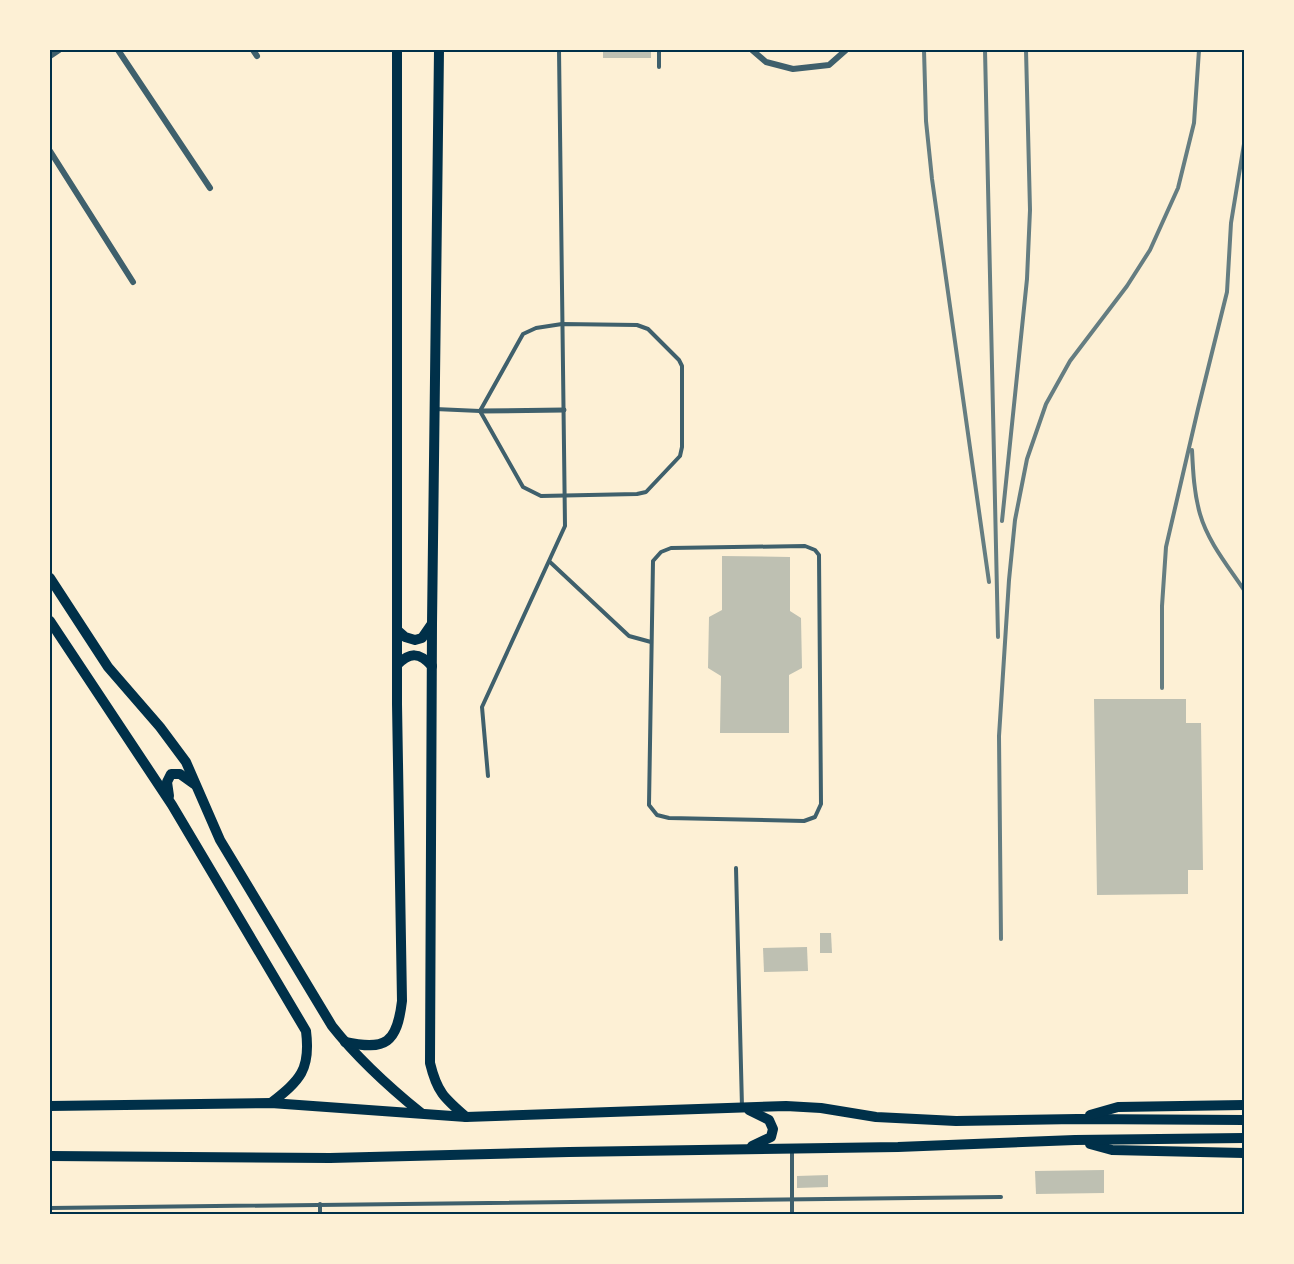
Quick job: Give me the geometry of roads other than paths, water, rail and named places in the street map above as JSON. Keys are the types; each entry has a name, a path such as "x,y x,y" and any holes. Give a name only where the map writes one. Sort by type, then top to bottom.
{"main road":[{"path":"345,1042 366,1047 379,1045 391,1038 399,1025 402,1001 397,665 397,50"},
{"path":"439,50 432,624 430,1063 435,1084 447,1101 466,1117"},
{"path":"50,578 108,667 174,744 186,762 220,840 332,1026 384,1083 422,1113"},
{"path":"50,621 172,805 306,1030 308,1047 306,1065 295,1084 271,1103"},
{"path":"397,630 405,637 415,640 422,638 432,624"},
{"path":"397,665 404,658 414,655 424,658 432,666"},
{"path":"172,805 166,787 171,774 180,774 196,786"},
{"path":"50,1106 271,1103 466,1117 786,1106 821,1108 876,1117 957,1121 1245,1120"},
{"path":"1077,1119 1118,1107 1245,1105"},
{"path":"742,1107 769,1120 773,1129 771,1137 746,1148"},
{"path":"50,1156 330,1158 1245,1138"},
{"path":"1075,1140 1112,1150 1245,1153"}],"street":[{"path":"50,56 59,50"},
{"path":"118,50 210,188"},
{"path":"253,50 257,56"},
{"path":"752,50 766,63 793,69 829,65 846,50"},
{"path":"50,151 133,282"},
{"path":"480,411 564,410"}],"lane":[{"path":"488,776 482,707 565,526 559,50"},
{"path":"659,50 659,67"},
{"path":"562,324 638,326 648,329 679,360 682,366 680,456 646,492 638,494 541,496 523,488 480,411 523,334 536,328 562,324"},
{"path":"434,409 480,411"},
{"path":"805,546 815,550 819,555 821,804 815,817 804,821 669,818 657,815 649,805 651,642 653,561 661,552 671,548 805,546"},
{"path":"550,561 629,636 651,642"},
{"path":"736,868 742,1107"},
{"path":"792,1149 792,1215"},
{"path":"50,1208 1001,1197"},
{"path":"320,1204 320,1215"}],"railway":[{"path":"924,50 926,121 932,179 989,582"},
{"path":"985,50 998,637"},
{"path":"1002,521 1027,279 1030,210 1026,50"},
{"path":"1001,939 999,736 1015,520 1027,459 1046,404 1070,361 1127,286 1150,250 1178,188 1194,123 1199,50"},
{"path":"1162,688 1162,606 1166,547 1227,292 1231,223 1244,144"},
{"path":"1192,450 1195,490 1204,524 1219,554 1244,590"}]}
